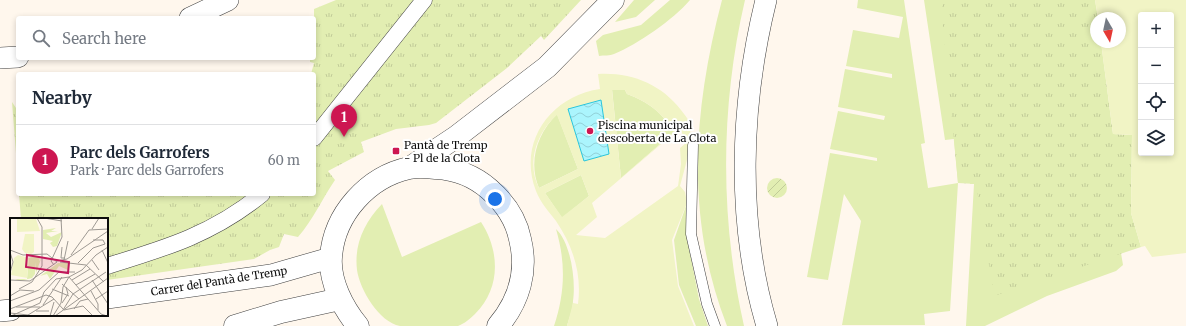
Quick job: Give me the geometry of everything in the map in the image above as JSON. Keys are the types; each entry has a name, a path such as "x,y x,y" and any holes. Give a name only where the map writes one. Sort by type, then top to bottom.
{"street":[{"path":"194,16 228,0"},
{"path":"316,135 424,0"},
{"path":"358,326 340,299 334,280 330,258 336,233 342,220 357,198 378,180 411,167 456,137 547,66 613,0"},
{"path":"766,0 749,100 745,182 750,244 760,303 767,326"},
{"path":"0,58 16,57"},
{"path":"411,167 440,168 470,177 495,194 513,218 522,247 522,276 514,302 498,326"},
{"path":"108,266 189,240 232,216 259,196"},
{"name":"Carrer del Pantà de Tremp","path":"108,298 271,275 330,258"},
{"path":"235,326 281,312 340,299"},
{"path":"0,311 10,310"}],"lane":[{"path":"693,145 691,234 707,304 715,326"}],"green space":[{"path":"336,0 581,0 544,40 541,36 507,68 436,123 396,129 361,142 364,152 328,171 335,180 308,224 298,237 284,234 279,247 254,259 108,280 108,218 21,218 19,196 316,196 316,72 312,72 314,63 310,62 310,60 316,60 316,16 314,16 314,9"},
{"path":"634,0 655,0 636,17 615,22"},
{"path":"670,0 690,0 665,23 644,38 614,54 599,56 596,41 603,35 641,25"},
{"path":"722,0 745,0 731,81 727,122 726,163 727,204 731,245 736,286 744,326 727,326 714,285 704,245 699,204 698,164 700,123 712,41"},
{"path":"858,0 904,0 925,143 921,144 928,188 958,183 950,311 924,314 925,325 842,325 861,221 844,194 828,280 807,277 830,153 877,161 877,158 830,149 838,111 884,120 885,116 838,107 845,69 892,78 892,74 846,66 853,30 899,38 903,17 857,8"},
{"path":"924,0 958,0 966,116 958,183 954,139 945,140"},
{"path":"942,0 1095,0 1097,12 1090,12 1090,48 1102,48 1113,134 1132,135 1131,213 1141,247 994,296 976,184 958,183 942,17"},
{"path":"1095,0 1186,0 1186,253 1152,257 1145,246 1141,247 1131,213 1132,135 1113,134 1102,48 1126,48 1126,12 1097,12"},
{"path":"598,74 622,75 644,82 655,87 673,101 689,122 689,149 680,186 685,192 687,203 672,240 678,286 694,326 567,326 573,303 578,304 579,282 575,261 562,231 542,203 536,191 531,173 531,155 535,139 542,124 553,111 582,93 600,89","holes":["612,90 625,90 627,94 642,100 654,108 665,119 674,132 621,178","557,115 578,169 539,188 535,178 534,158 539,139 550,122","680,128 686,143 680,148 681,164 678,186 605,238 576,235 597,217 592,203","581,175 589,196 562,217 545,193"]},
{"path":"612,89 625,90 627,94 642,100 654,108 665,119 674,132 621,178"},
{"path":"12,102 16,108 16,153"},
{"path":"557,114 578,169 539,188 534,168 536,149 544,130"},
{"path":"977,139 1121,253 1123,265 1116,271 1047,296 985,326 966,326 974,184 970,184"},
{"path":"581,175 589,196 562,218 545,193"},
{"path":"777,178 784,181 787,188 784,195 777,198 770,195 767,188 770,181"},
{"path":"687,203 686,232 699,299 708,326 696,326 679,285 674,240"},
{"path":"382,204 402,257 481,222 492,245 495,269 493,281 490,293 484,304 463,324 458,326 400,326 385,318 372,304 362,287 356,260 359,243 365,226"},
{"path":"556,229 561,235 569,253 573,273 573,304 567,326 554,326 558,314 563,278 563,266"}],"water":[{"name":"Piscina municipal descoberta de La Clota","path":"601,100 609,154 584,161 568,109"}],"place":[{"name":"Piscina municipal descoberta de La Clota","path":"590,131"},
{"name":"Parc dels Garrofers","path":"344,137"},
{"name":"Pantà de Tremp - Pl de la Clota","path":"396,151"}]}
